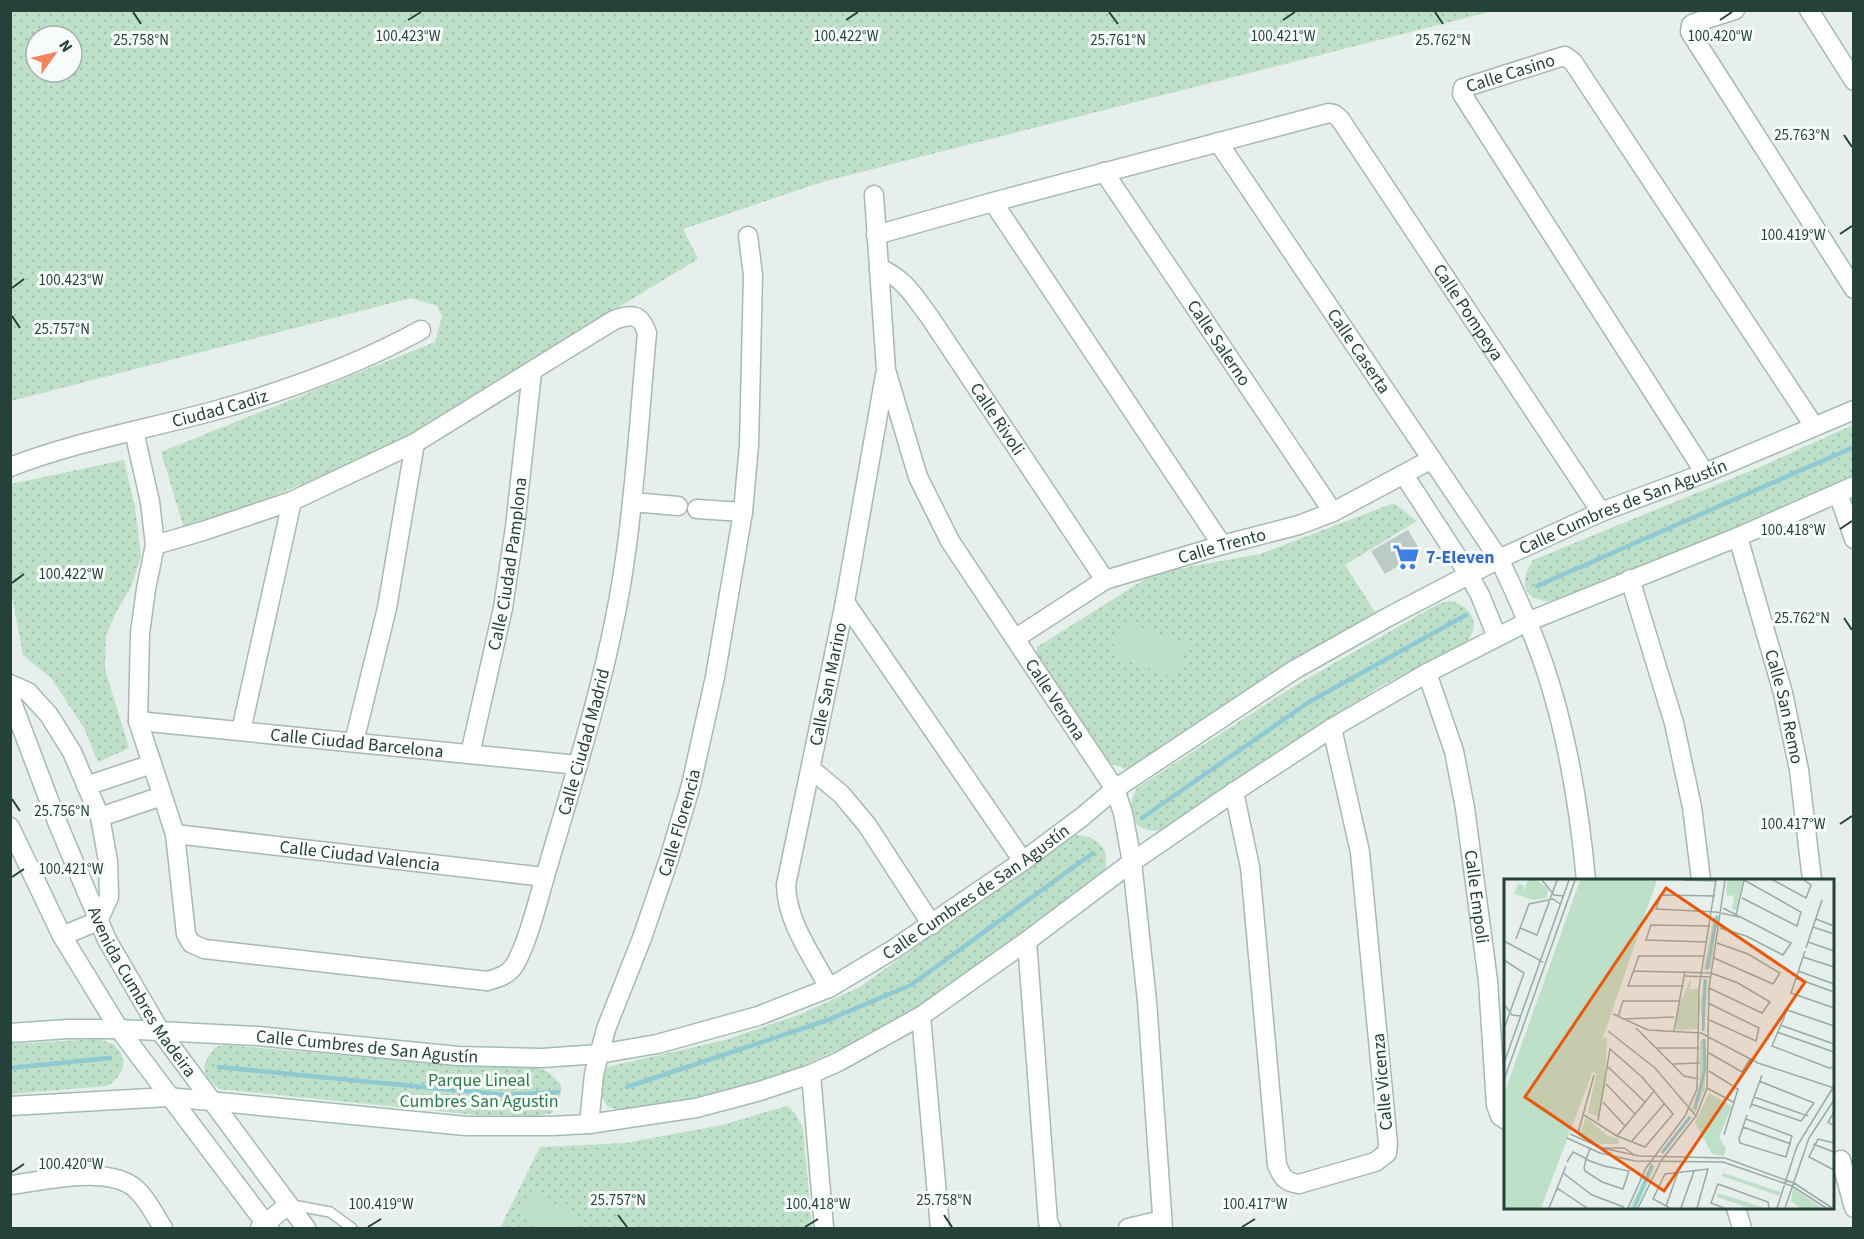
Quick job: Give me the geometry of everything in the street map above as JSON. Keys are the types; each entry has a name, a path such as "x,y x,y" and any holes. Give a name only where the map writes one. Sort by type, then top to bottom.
{"street":[{"path":"1735,10 1695,23 1690,28 1690,32 1854,289"},
{"path":"1809,10 1854,81"},
{"name":"Calle Casino","path":"1705,473 1462,94 1463,88 1565,56 1573,62 1814,426"},
{"name":"Calle Pompeya","path":"1218,142 1329,113 1340,119 1601,513"},
{"path":"876,235 1218,142"},
{"name":"Calle Caserta","path":"1218,142 1499,559"},
{"name":"Calle Salerno","path":"1104,172 1333,512"},
{"name":"Calle Verona","path":"874,195 886,370 918,477 950,541 1115,789 1123,813 1132,862 1150,1036 1162,1224"},
{"path":"993,202 1222,545"},
{"name":"Calle Florencia","path":"589,1124 594,1074 606,1029 642,938 669,859 692,784 715,676 743,512 749,445 753,274 748,236"},
{"name":"Calle Rivoli","path":"879,268 894,274 905,284 929,316 1105,580"},
{"name":"Calle Ciudad Madrid","path":"134,431 150,502 155,545 146,589 141,633 138,721 175,834 186,934 191,943 204,950 487,981 510,972 523,947 578,765 609,642 625,560 632,502 647,333 643,322 638,318 627,316 614,320 415,443 292,501 155,545"},
{"name":"Ciudad Cadiz","path":"10,467 54,451 219,409 365,358 421,330"},
{"name":"Calle San Marino","path":"829,988 794,921 787,903 786,885 845,602 886,370"},
{"name":"Calle Ciudad Pamplona","path":"470,754 503,608 515,527 532,372"},
{"name":"Calle Cumbres de San Agustín","path":"10,1033 68,1029 118,1029 258,1036 458,1056 542,1058 599,1054 657,1044 759,1016 829,988 932,925 1023,861 1115,789 1294,670 1388,616 1499,559 1601,513 1705,473 1854,410"},
{"path":"354,742 387,608 415,443"},
{"name":"Calle Trento","path":"1016,638 1105,580 1299,525 1333,512 1432,459"},
{"path":"1404,475 1469,575 1497,637"},
{"path":"10,1106 168,1097 466,1126 589,1124 696,1108 760,1091 811,1074 838,1062 921,1016 1027,941 1132,862 1234,792 1332,728 1427,673 1497,637 1527,622 1738,537 1846,490 1854,539"},
{"path":"241,731 292,501"},
{"path":"632,502 678,506"},
{"path":"697,508 743,512"},
{"name":"Calle San Remo","path":"1738,537 1785,704 1799,770 1812,879"},
{"path":"1499,559 1527,622 1551,686 1569,757 1581,830 1586,879"},
{"path":"1630,579 1674,723 1692,807 1701,879"},
{"path":"845,602 1023,861"},
{"name":"Calle Empoli","path":"1427,673 1454,751 1465,808 1488,981 1496,1105 1500,1116 1504,1119"},
{"path":"10,684 28,692 49,715 72,752 100,818 108,861 110,897 98,921 62,936"},
{"name":"Avenida Cumbres Madeira","path":"10,697 58,824 107,940 160,1032 305,1228"},
{"name":"Calle Ciudad Barcelona","path":"138,721 578,765"},
{"name":"Calle Vicenza","path":"1234,792 1250,867 1277,1165 1288,1183 1299,1184 1375,1162 1387,1153 1388,1144 1360,852 1332,728"},
{"path":"86,786 152,764"},
{"path":"811,769 842,795 867,825 932,925"},
{"path":"100,818 162,796"},
{"name":"Avenida Cumbres Madeira","path":"10,827 62,936 118,1029 265,1227"},
{"name":"Calle Ciudad Valencia","path":"175,834 544,878"},
{"path":"1027,941 1048,1222 1051,1228"},
{"path":"921,1016 940,1228"},
{"path":"811,1074 824,1228"},
{"path":"1842,1160 1854,1208"},
{"path":"10,1185 65,1178 106,1176 121,1179 138,1190 163,1228"},
{"path":"265,1227 288,1205"},
{"path":"1736,1209 1742,1228"},
{"path":"1128,1228 1162,1224"}],"lane":[{"path":"288,1205 330,1212 352,1228"}],"green space":[{"path":"11,11 1493,11 822,182 683,229 698,259 406,436 344,467 185,532 161,452 435,342 442,316 437,306 411,298 11,401"},
{"path":"1853,425 1853,478 1558,601 1539,600 1532,596 1525,585 1525,578 1533,560 1760,467"},
{"path":"124,460 135,507 141,557 131,587 116,612 106,636 105,669 129,748 98,762 84,728 52,679 23,655 11,591 11,484"},
{"path":"1394,503 1417,521 1345,565 1375,612 1224,704 1127,769 1108,763 1036,659 1037,647 1155,573 1260,554"},
{"path":"1449,601 1463,606 1472,617 1473,630 1465,643 1383,685 1293,741 1166,829 1147,830 1135,821 1131,806 1137,788 1291,688 1438,604"},
{"path":"1123,622 1187,644 1176,678 1110,655"},
{"name":"Parque Lineal Cumbres San Agustin","path":"1077,835 1092,839 1102,847 1106,858 1104,874 923,1004 873,1034 798,1068 675,1105 623,1111 608,1107 601,1096 599,1081 607,1067 725,1040 801,1014 860,987 1069,837"},
{"path":"98,1039 114,1045 123,1058 120,1074 107,1086 11,1094 11,1044"},
{"name":"Parque Lineal Cumbres San Agustin","path":"225,1045 435,1063 537,1068 548,1072 561,1084 560,1100 552,1113 537,1116 477,1115 219,1089 205,1074 204,1069 207,1059 216,1047"},
{"path":"787,1106 795,1113 803,1129 812,1228 500,1228 540,1147 625,1143 722,1125"},
{"path":"532,1190 581,1220 575,1228 544,1228 518,1213"}],"building":[{"path":"1408,530 1421,552 1385,574 1371,551"}],"waterway":[{"path":"1537,586 1854,447"},
{"path":"1142,818 1309,702 1466,615"},
{"path":"627,1087 828,1020 911,985 1093,853"},
{"path":"10,1068 110,1058"},
{"path":"219,1067 505,1095 558,1092"}],"place":[{"name":"7-Eleven","path":"1406,557"}]}
